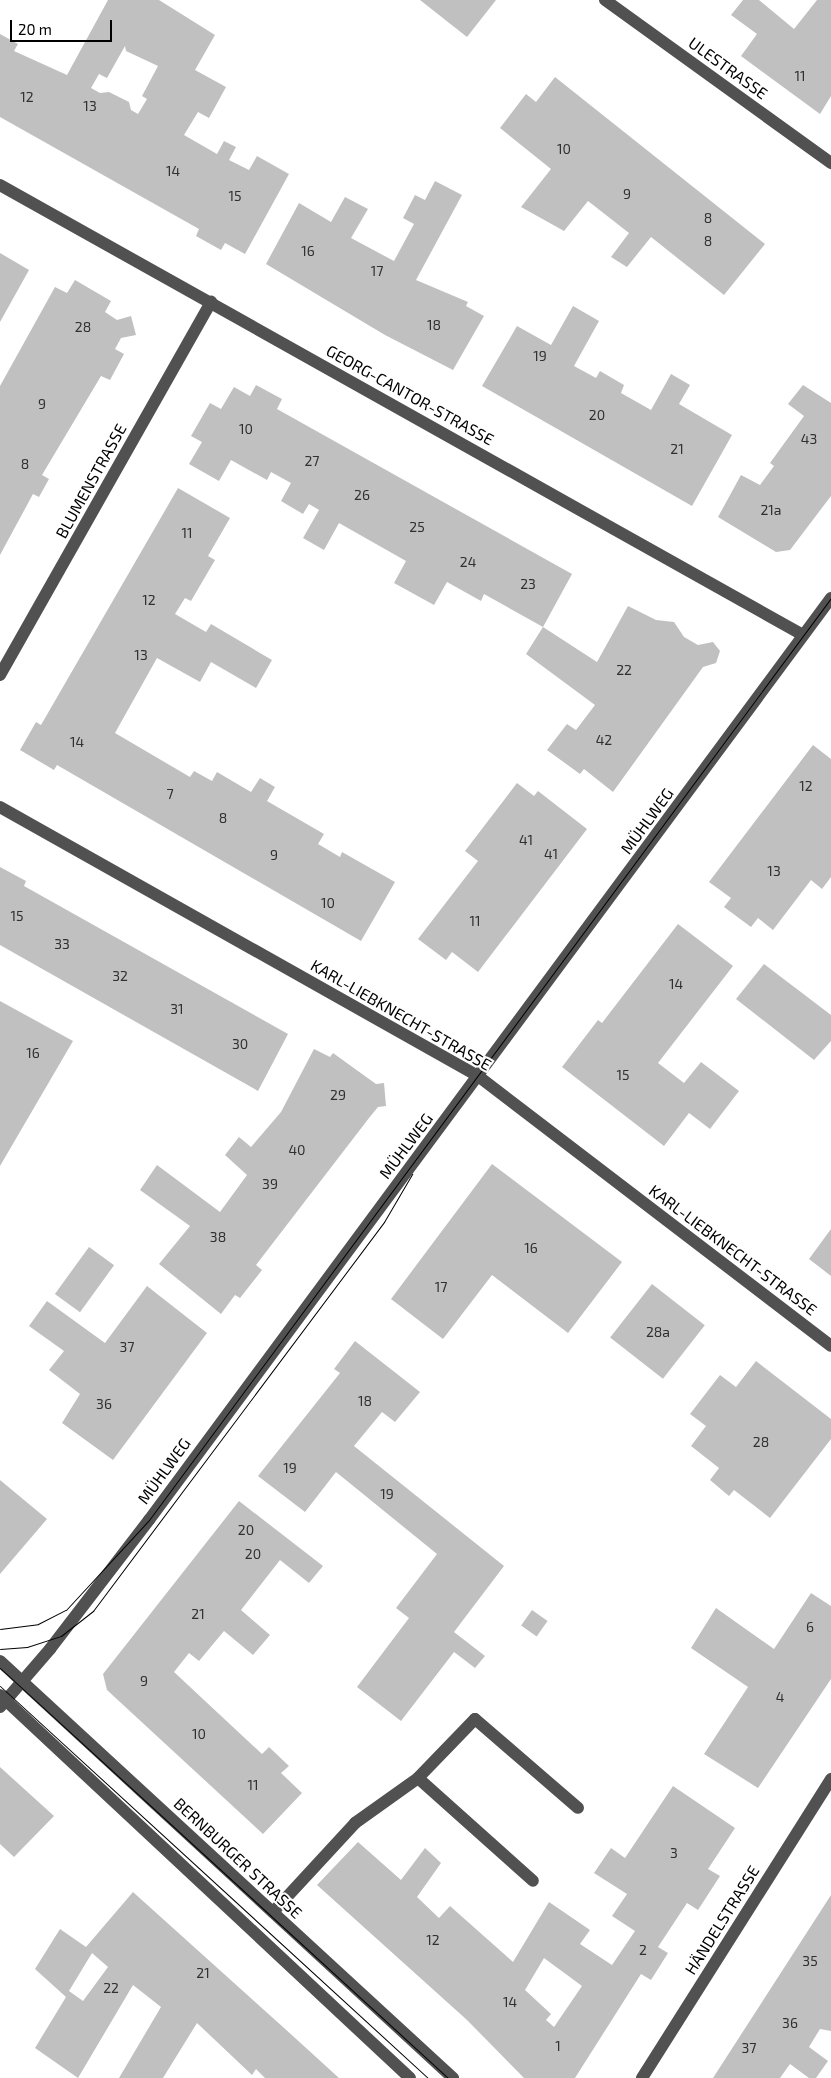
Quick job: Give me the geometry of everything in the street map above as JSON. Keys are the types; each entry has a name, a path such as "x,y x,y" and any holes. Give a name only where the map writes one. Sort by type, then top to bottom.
{"street":[{"name":"ULESTRASSE","path":"605,0 831,163"},
{"name":"GEORG-CANTOR-STRASSE","path":"0,185 803,635"},
{"name":"BLUMENSTRASSE","path":"0,675 211,302"},
{"name":"MÜHLWEG","path":"2,1701 22,1681 148,1520 831,598"},
{"name":"KARL-LIEBKNECHT-STRASSE","path":"0,807 478,1076 831,1346"},
{"name":"BERNBURGER STRASSE","path":"0,1661 454,2078"},
{"path":"2,1701 410,2078"},
{"path":"273,1912 355,1823 418,1778 475,1719 578,1808"},
{"path":"418,1778 533,1881"},
{"name":"HÄNDELSTRASSE","path":"642,2078 831,1779"}],"building":[{"path":"108,0 159,0 215,35 195,70 226,87 209,118 198,112 184,135 217,154 224,141 236,147 229,160 249,170 257,156 289,174 245,254 225,243 221,250 196,236 199,229 0,117 0,34 18,44 14,51 67,75","holes":["125,46 126,51 158,66 142,96 147,99 138,114 131,110 129,102 109,92 100,93 91,88 99,74 107,78"]},
{"path":"420,0 496,0 467,37"},
{"path":"743,0 759,0 794,29 817,0 831,0 831,96 820,114 741,56 757,34 731,15"},
{"path":"555,77 765,244 724,295 651,237 627,267 611,257 629,233 588,201 564,231 521,207 551,169 500,128 526,94 536,102"},
{"path":"435,181 462,195 416,280 468,302 466,306 484,316 453,370 385,335 266,264 299,203 331,222 345,197 368,209 351,238 394,261 414,224 403,218 415,195 425,200"},
{"path":"0,253 29,270 0,322"},
{"path":"75,280 111,301 105,312 117,320 131,316 136,335 121,338 115,349 124,354 110,380 101,376 42,475 49,479 39,497 33,494 0,555 0,386 55,287 67,293"},
{"path":"573,306 599,321 574,366 596,378 600,371 624,385 621,393 651,410 671,374 690,385 679,404 732,435 692,506 482,386 517,326 551,345"},
{"path":"256,385 282,399 277,409 572,574 543,627 484,594 481,601 447,582 434,605 394,583 406,561 339,523 324,550 303,538 319,510 309,504 303,514 281,501 291,483 271,472 267,480 231,460 219,481 189,464 202,442 191,436 210,403 221,409 234,387 250,396"},
{"path":"803,385 831,403 831,496 790,550 776,552 718,517 741,475 760,485 774,466 770,463 804,416 788,404"},
{"path":"178,488 230,518 208,556 215,560 191,601 185,598 175,614 206,632 211,624 272,660 256,688 211,662 200,682 157,658 115,733 190,777 194,771 212,781 217,772 251,792 260,778 275,787 267,801 324,834 318,844 340,857 342,852 395,882 361,941 57,765 54,770 20,750 36,722 41,725"},
{"path":"628,606 656,620 674,622 684,637 698,645 713,642 720,651 716,663 703,667 613,792 584,769 580,774 547,750 567,724 576,730 595,705 526,654 543,627 597,662"},
{"path":"813,745 831,759 831,877 822,889 811,880 773,930 758,918 751,927 724,907 731,898 709,882"},
{"path":"517,783 534,796 538,791 587,829 478,972 452,952 446,960 418,939 478,861 465,851"},
{"path":"0,867 26,881 24,886 288,1034 258,1091 0,945"},
{"path":"678,924 733,966 658,1063 684,1083 701,1062 739,1091 710,1129 689,1113 664,1146 562,1067 598,1020 602,1023"},
{"path":"764,964 831,1015 831,1041 814,1060 736,999"},
{"path":"0,1001 73,1041 0,1166"},
{"path":"314,1049 330,1057 333,1053 376,1084 384,1083 386,1106 378,1107 369,1118 256,1265 262,1270 240,1298 235,1295 221,1314 159,1264 190,1226 140,1190 157,1165 220,1212 247,1175 225,1155 239,1137 251,1147 281,1112"},
{"path":"492,1164 622,1262 568,1333 492,1275 443,1339 391,1299"},
{"path":"831,1229 831,1276 809,1259"},
{"path":"89,1247 114,1265 80,1312 55,1294"},
{"path":"652,1284 705,1325 663,1379 610,1338"},
{"path":"147,1286 207,1333 113,1460 62,1423 80,1394 49,1370 64,1351 29,1326 47,1301 105,1343"},
{"path":"355,1341 420,1392 395,1422 382,1412 354,1446 504,1566 454,1632 485,1656 475,1668 454,1652 401,1721 357,1687 409,1618 396,1608 437,1554 336,1472 305,1512 258,1476 340,1373 334,1369"},
{"path":"756,1361 831,1419 831,1439 770,1518 734,1490 729,1496 710,1480 719,1468 691,1446 706,1426 690,1414 720,1375 736,1387"},
{"path":"0,1480 47,1519 0,1574"},
{"path":"239,1501 323,1566 309,1583 280,1560 241,1610 270,1635 253,1655 224,1631 199,1661 189,1653 174,1672 262,1754 269,1747 289,1766 281,1773 302,1793 263,1834 107,1690 103,1674"},
{"path":"811,1593 831,1606 831,1679 758,1788 704,1754 748,1687 691,1648 716,1608 774,1649"},
{"path":"532,1610 548,1621 537,1636 521,1626"},
{"path":"0,1767 54,1816 14,1857 0,1844"},
{"path":"673,1786 735,1828 708,1869 720,1876 698,1910 687,1903 658,1947 668,1953 651,1980 641,1974 575,2078 524,2078 467,2020 317,1885 358,1842 401,1880 425,1848 441,1863 417,1897 439,1918 450,1906 513,1962 549,1902 590,1930 580,1944 612,1965 635,1931 612,1916 627,1894 594,1873 611,1848 625,1858","holes":["544,1958 582,1986 554,2027 546,2020 551,2014 525,1990"]},
{"path":"133,1892 339,2078 265,2078 256,2069 252,2075 197,2023 163,2078 119,2078 161,2007 133,1985 78,2078 35,2048 66,1997 35,1969 60,1929 86,1947","holes":["92,1953 108,1967 83,2001 69,1991"]},
{"path":"831,1895 831,2031 820,2029 809,2047 828,2061 816,2078 809,2078 790,2064 780,2078 713,2078"}],"tram line":[{"path":"0,1629 38,1624 66,1610 149,1520 831,598"},
{"path":"0,1649 27,1647 61,1636 93,1611 384,1222 412,1174"},
{"path":"0,1668 448,2078"},
{"path":"0,1686 428,2078"}]}
